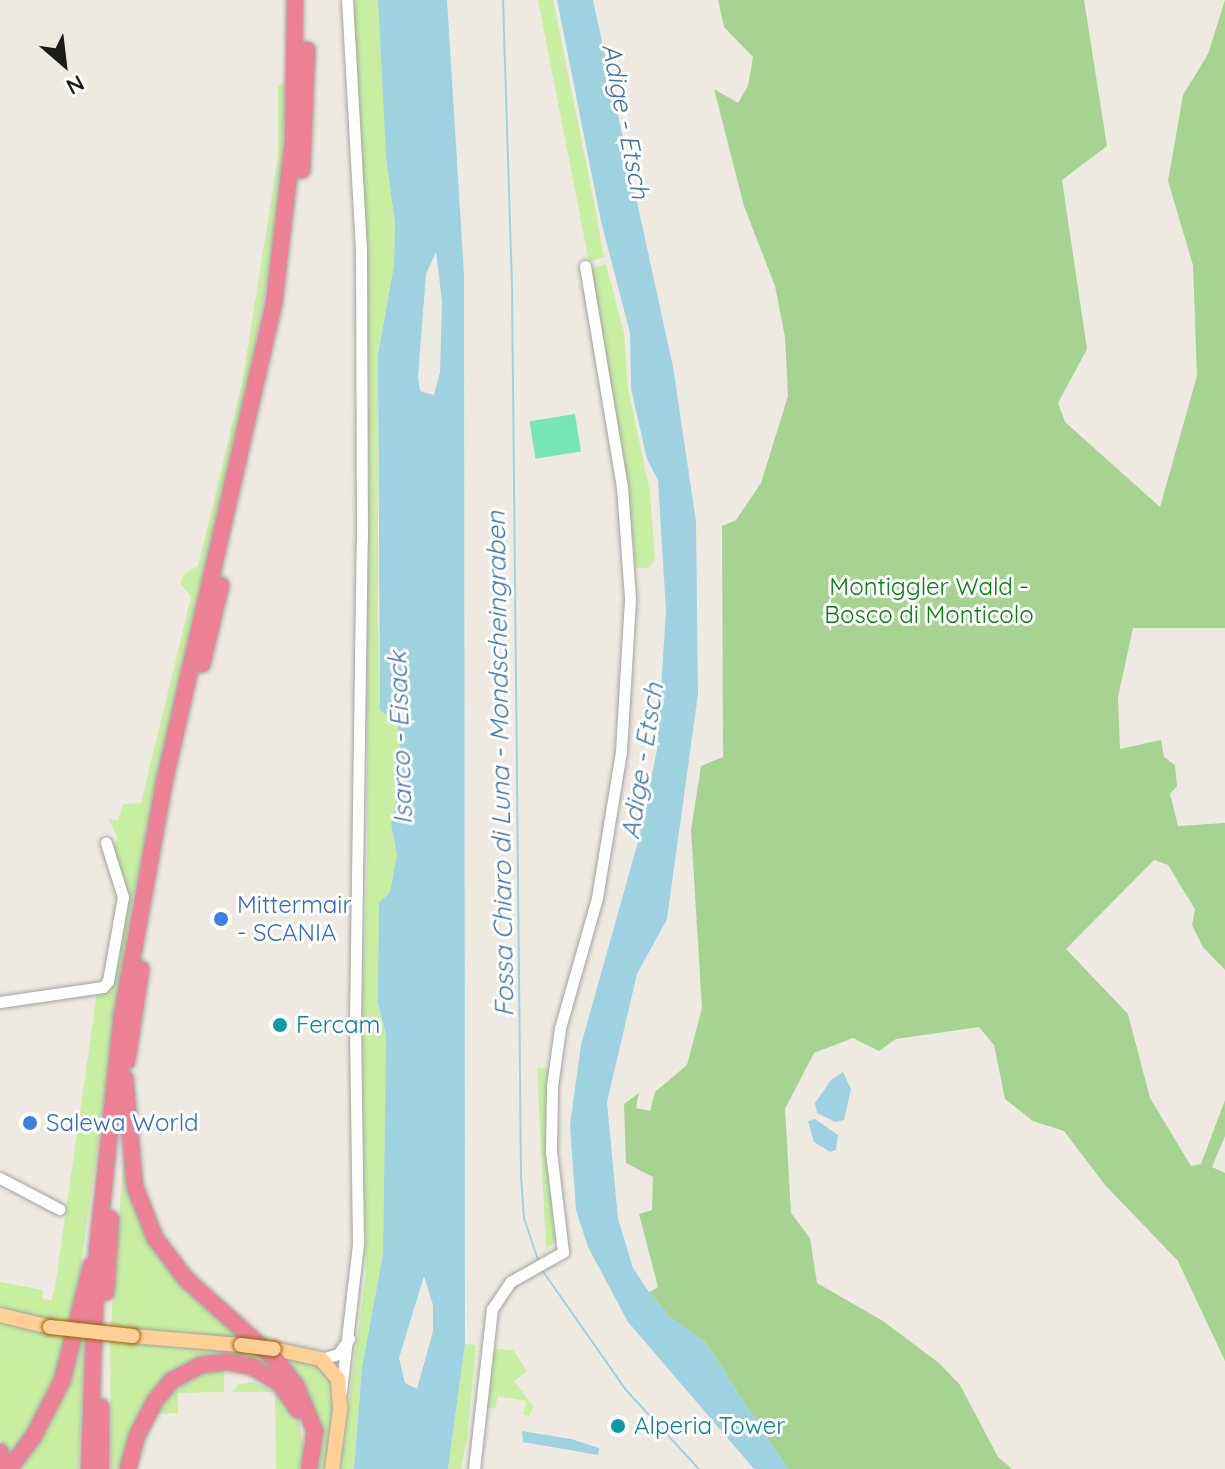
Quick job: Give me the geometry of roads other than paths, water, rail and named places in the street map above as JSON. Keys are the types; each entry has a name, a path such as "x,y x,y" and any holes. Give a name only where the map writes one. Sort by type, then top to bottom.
{"highway":[{"path":"89,1469 97,1252 122,1015 150,849 274,303 293,142 295,0"},
{"path":"101,1469 108,1251 125,1078 161,850 285,305 304,146 306,0"},
{"path":"125,1078 131,1164 143,1213 186,1279 276,1360 296,1386 315,1431 309,1469"},
{"path":"6,1469 47,1415 62,1381 81,1291 97,1252"},
{"path":"128,1469 144,1417 171,1381 201,1365 227,1362 267,1374 288,1394 305,1432 302,1469"},
{"path":"0,1452 6,1469"}],"main road":[{"path":"0,1315 50,1327 241,1345 321,1359 341,1391 332,1469"}],"street":[{"path":"341,1391 358,1243 362,480 361,249 347,0"},
{"path":"474,1469 488,1321 504,1289 558,1256 551,1152 552,1086 560,1028 607,844 621,751 630,598 622,487 585,266"},
{"path":"0,1002 103,987 108,981 123,897 106,843"},
{"path":"0,1178 59,1209"},
{"path":"321,1359 338,1354 349,1338"}],"water":[{"name":"Isarco - Eisack","path":"378,0 447,0 464,274 465,1344 448,1469 354,1469 362,1367 383,1254 386,1036 378,1003 379,903 390,892 397,855 391,824 402,775 398,725 380,710 378,355 394,265 395,223 386,158","holes":["436,252 442,301 440,372 434,395 420,391 418,377 426,274","424,1276 433,1305 433,1331 417,1389 405,1383 399,1358"]},
{"path":"557,0 593,0 673,367 696,521 698,694 667,919 637,974 607,1102 618,1219 633,1268 649,1292 672,1319 705,1342 788,1469 754,1469 628,1322 588,1247 576,1210 570,1125 581,1045 639,838 657,750 666,611 658,480 647,459 631,389 630,333 601,221"},
{"path":"843,1072 851,1089 844,1120 835,1122 817,1113 815,1103 831,1080"},
{"path":"815,1119 838,1135 836,1150 830,1152 814,1142 808,1121"},
{"path":"522,1431 571,1439 599,1448 598,1455 523,1442"}],"waterway":[{"name":"Fossa Chiaro di Luna - Mondscheingraben","path":"503,0 512,284 521,1177 524,1218 538,1260"},
{"name":"Fossa Chiaro di Luna - Mondscheingraben","path":"542,1270 626,1390 699,1469"}],"place":[{"name":"Mittermair - SCANIA","path":"221,919"},
{"name":"Fercam","path":"280,1025"},
{"name":"Salewa World","path":"30,1123"},
{"name":"Alperia Tower","path":"618,1426"}],"water label":[{"name":"Adige - Etsch","path":"626,121"},
{"name":"Adige - Etsch","path":"642,761"}],"park label":[{"name":"Montiggler Wald - Bosco di Monticolo","path":"929,601"}]}
